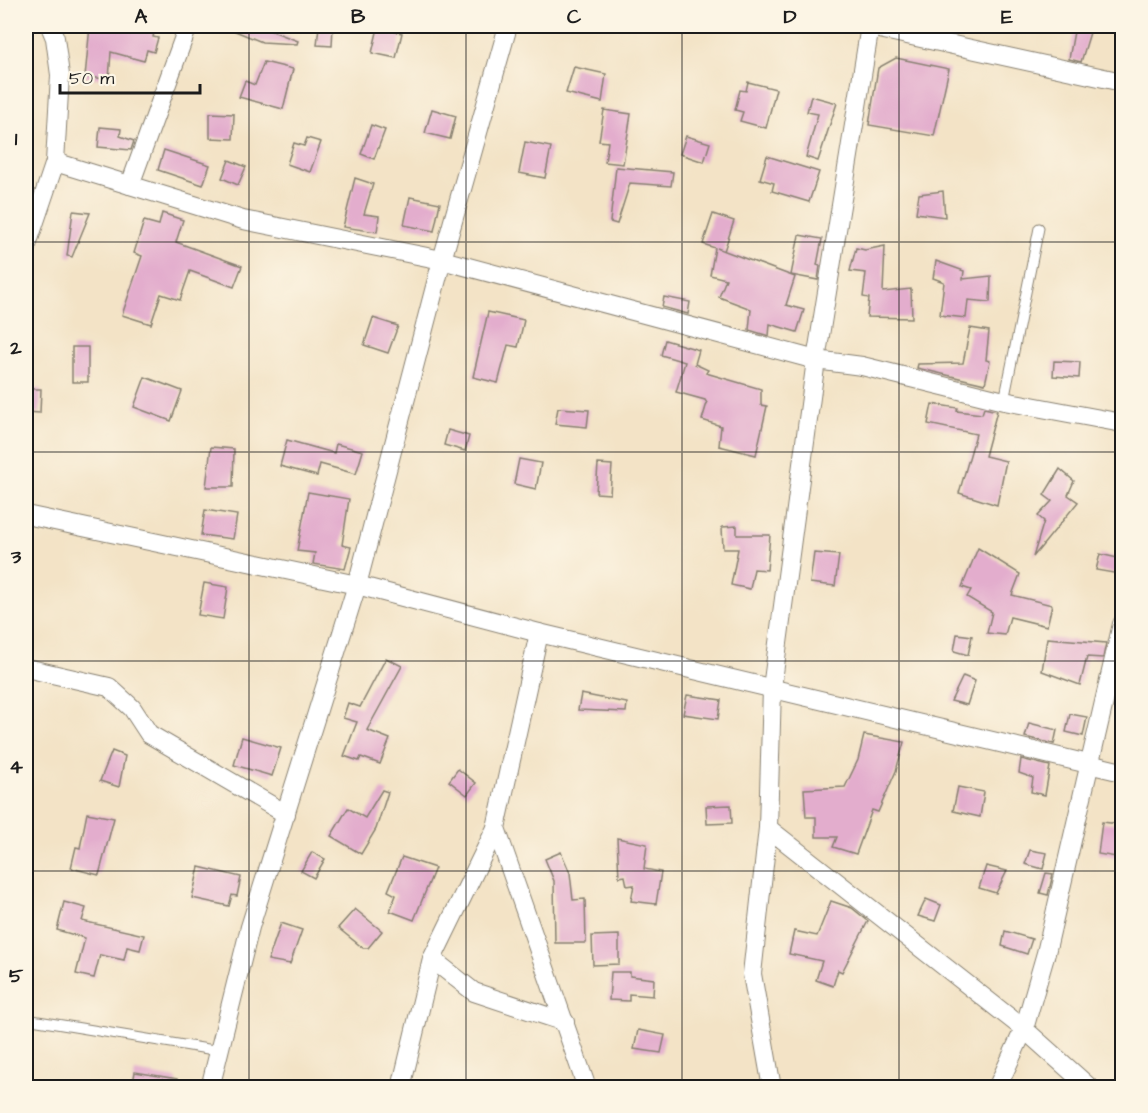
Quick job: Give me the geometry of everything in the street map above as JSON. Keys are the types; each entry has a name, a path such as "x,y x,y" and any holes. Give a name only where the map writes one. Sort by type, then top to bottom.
{"street":[{"path":"26,248 55,162 60,75 55,38 50,26"},
{"path":"130,185 188,26"},
{"path":"210,1088 250,927 357,585 442,260 508,26"},
{"path":"772,1088 752,974 768,828 772,688 816,360 868,26 1122,82"},
{"path":"55,162 243,220 442,260 816,360 862,366 1004,401 1122,423"},
{"path":"26,515 357,585 539,633 1122,772"},
{"path":"997,1088 1024,1029 1046,953 1122,624"},
{"path":"401,1088 432,959 496,828 539,633"},
{"path":"26,668 109,687 132,708 150,734 286,814"},
{"path":"496,828 587,1088"},
{"path":"768,828 1024,1029 1090,1088"},
{"path":"432,959 474,992 565,1022"}],"lane":[{"path":"1004,401 1039,228"},
{"path":"26,1019 220,1052"}],"building":[{"path":"90,26 155,28 153,37 158,38 154,52 147,50 144,61 111,52 109,79 85,77"},
{"path":"223,26 259,26 298,41 297,44 262,42"},
{"path":"319,26 333,26 332,46 317,45"},
{"path":"1075,26 1092,26 1081,62 1069,59"},
{"path":"378,28 402,33 396,58 372,53"},
{"path":"896,58 949,69 934,136 869,125 878,68"},
{"path":"264,62 293,69 283,109 239,97 245,81 255,85"},
{"path":"574,67 606,74 602,102 566,93"},
{"path":"748,82 776,89 766,128 740,121 743,112 735,110 740,90 746,91"},
{"path":"811,96 837,103 818,161 806,157 818,114 807,112"},
{"path":"432,109 456,116 450,139 425,133"},
{"path":"604,110 631,114 623,164 605,162 608,142 599,141"},
{"path":"210,113 234,114 233,139 210,138"},
{"path":"371,125 385,130 374,159 361,154"},
{"path":"100,127 121,129 120,136 134,141 131,150 98,147"},
{"path":"686,136 710,143 704,162 680,154"},
{"path":"307,138 321,142 310,172 287,164 294,143 304,146"},
{"path":"525,142 551,147 545,178 519,173"},
{"path":"164,150 210,165 203,185 158,170"},
{"path":"767,156 819,172 809,202 772,191 774,183 760,179"},
{"path":"229,160 246,167 238,185 222,178"},
{"path":"616,167 673,172 671,186 630,183 617,224 610,222"},
{"path":"355,178 373,184 364,214 379,216 377,232 343,227"},
{"path":"943,191 945,217 916,213 919,194"},
{"path":"410,197 440,203 434,231 404,225"},
{"path":"73,211 90,213 72,257 67,256"},
{"path":"162,213 183,220 176,242 242,266 234,287 190,271 180,300 161,294 151,324 122,315 142,256 134,253 144,221 159,225"},
{"path":"713,214 734,221 724,251 795,277 786,305 804,310 797,332 770,324 769,336 749,330 751,309 719,297 726,279 710,275 715,248 703,244"},
{"path":"799,235 822,239 817,265 820,266 818,280 791,275"},
{"path":"885,246 883,292 911,289 912,318 867,317 869,298 863,297 866,273 850,271 856,248 865,250"},
{"path":"936,261 964,271 963,279 991,276 990,302 968,300 966,318 940,315 944,282 933,278"},
{"path":"664,297 690,302 688,314 662,307"},
{"path":"488,312 524,320 518,347 508,345 498,383 473,377"},
{"path":"373,318 398,326 388,353 364,345"},
{"path":"970,328 989,331 986,360 990,361 985,384 917,368 918,364 963,363"},
{"path":"665,340 699,350 695,364 708,370 706,373 761,389 761,405 767,406 756,455 719,446 721,426 702,420 707,403 705,400 676,392 685,362 661,355"},
{"path":"72,347 88,347 88,382 72,382"},
{"path":"1054,361 1080,362 1079,378 1053,376"},
{"path":"145,377 182,391 171,421 134,407"},
{"path":"26,389 41,389 40,413 26,412"},
{"path":"932,404 958,408 957,411 982,414 984,408 997,411 985,456 1006,461 997,505 959,493 976,434 928,424"},
{"path":"558,408 589,410 587,427 555,424"},
{"path":"448,430 469,436 465,451 444,445"},
{"path":"287,440 334,453 336,444 363,451 356,474 320,464 317,476 280,466"},
{"path":"211,447 234,449 233,487 206,487"},
{"path":"519,459 541,463 536,489 514,484"},
{"path":"598,464 612,465 610,494 596,493"},
{"path":"1060,469 1074,481 1068,495 1078,502 1033,557 1044,521 1038,516 1052,501 1044,495"},
{"path":"308,492 349,499 342,545 351,547 345,569 313,564 315,553 297,551"},
{"path":"205,510 237,515 233,539 201,535"},
{"path":"737,526 737,535 770,535 767,570 754,569 750,589 731,585 738,549 723,549 722,527"},
{"path":"978,548 1020,574 1012,595 1052,605 1047,626 1010,617 1005,635 987,633 992,612 967,597 971,590 962,587"},
{"path":"814,553 839,555 835,586 810,583"},
{"path":"1100,554 1122,559 1119,574 1096,570"},
{"path":"204,583 228,587 223,619 198,615"},
{"path":"957,634 972,636 968,655 954,651"},
{"path":"1047,638 1106,643 1103,658 1087,657 1080,685 1042,671"},
{"path":"386,658 402,666 367,730 390,739 380,764 361,757 359,761 344,756 357,722 343,718 348,703 360,707"},
{"path":"963,676 975,681 967,705 951,701"},
{"path":"581,694 627,703 626,712 578,710"},
{"path":"687,695 721,700 718,719 683,714"},
{"path":"1070,714 1087,717 1083,736 1066,732"},
{"path":"1029,723 1057,730 1054,744 1025,737"},
{"path":"864,735 904,742 896,771 878,812 872,810 856,854 833,847 837,837 816,837 816,817 806,817 804,789 845,787 858,760"},
{"path":"242,737 281,748 272,776 234,765"},
{"path":"112,751 125,756 119,787 100,781"},
{"path":"1021,759 1050,766 1045,795 1031,792 1033,778 1019,773"},
{"path":"458,769 476,783 467,795 449,781"},
{"path":"958,787 984,792 980,817 953,811"},
{"path":"382,790 388,792 376,829 361,854 331,836 348,808 365,818"},
{"path":"731,805 732,823 707,824 706,806"},
{"path":"87,813 114,818 99,875 71,868 76,847 80,848"},
{"path":"1102,822 1119,824 1116,857 1098,854"},
{"path":"617,838 647,844 644,869 661,872 656,904 631,901 634,885 627,886 625,876 619,877"},
{"path":"1030,850 1047,853 1043,869 1025,864"},
{"path":"312,852 325,859 314,878 301,871"},
{"path":"561,852 570,873 573,900 585,899 586,943 555,943 554,881 545,859"},
{"path":"402,857 435,868 414,920 390,911 396,895 388,891"},
{"path":"986,866 1007,871 996,893 979,888"},
{"path":"199,867 241,877 237,896 232,895 229,906 192,898"},
{"path":"1046,873 1053,874 1048,895 1040,893"},
{"path":"926,899 941,905 935,921 918,916"},
{"path":"831,901 852,908 868,921 842,972 838,970 833,986 816,980 822,961 789,954 794,931 817,936"},
{"path":"64,902 86,908 82,921 144,935 140,950 127,947 124,960 100,955 94,978 76,974 85,938 57,930"},
{"path":"355,909 382,931 368,948 363,948 338,928"},
{"path":"281,923 302,930 290,964 268,960"},
{"path":"1005,931 1032,939 1027,954 1002,946"},
{"path":"619,935 619,964 593,965 592,936"},
{"path":"611,972 630,972 630,976 654,979 653,996 629,994 629,1001 609,1000"},
{"path":"638,1030 665,1035 661,1053 634,1049"},
{"path":"135,1072 177,1079 177,1088 132,1088"}]}
